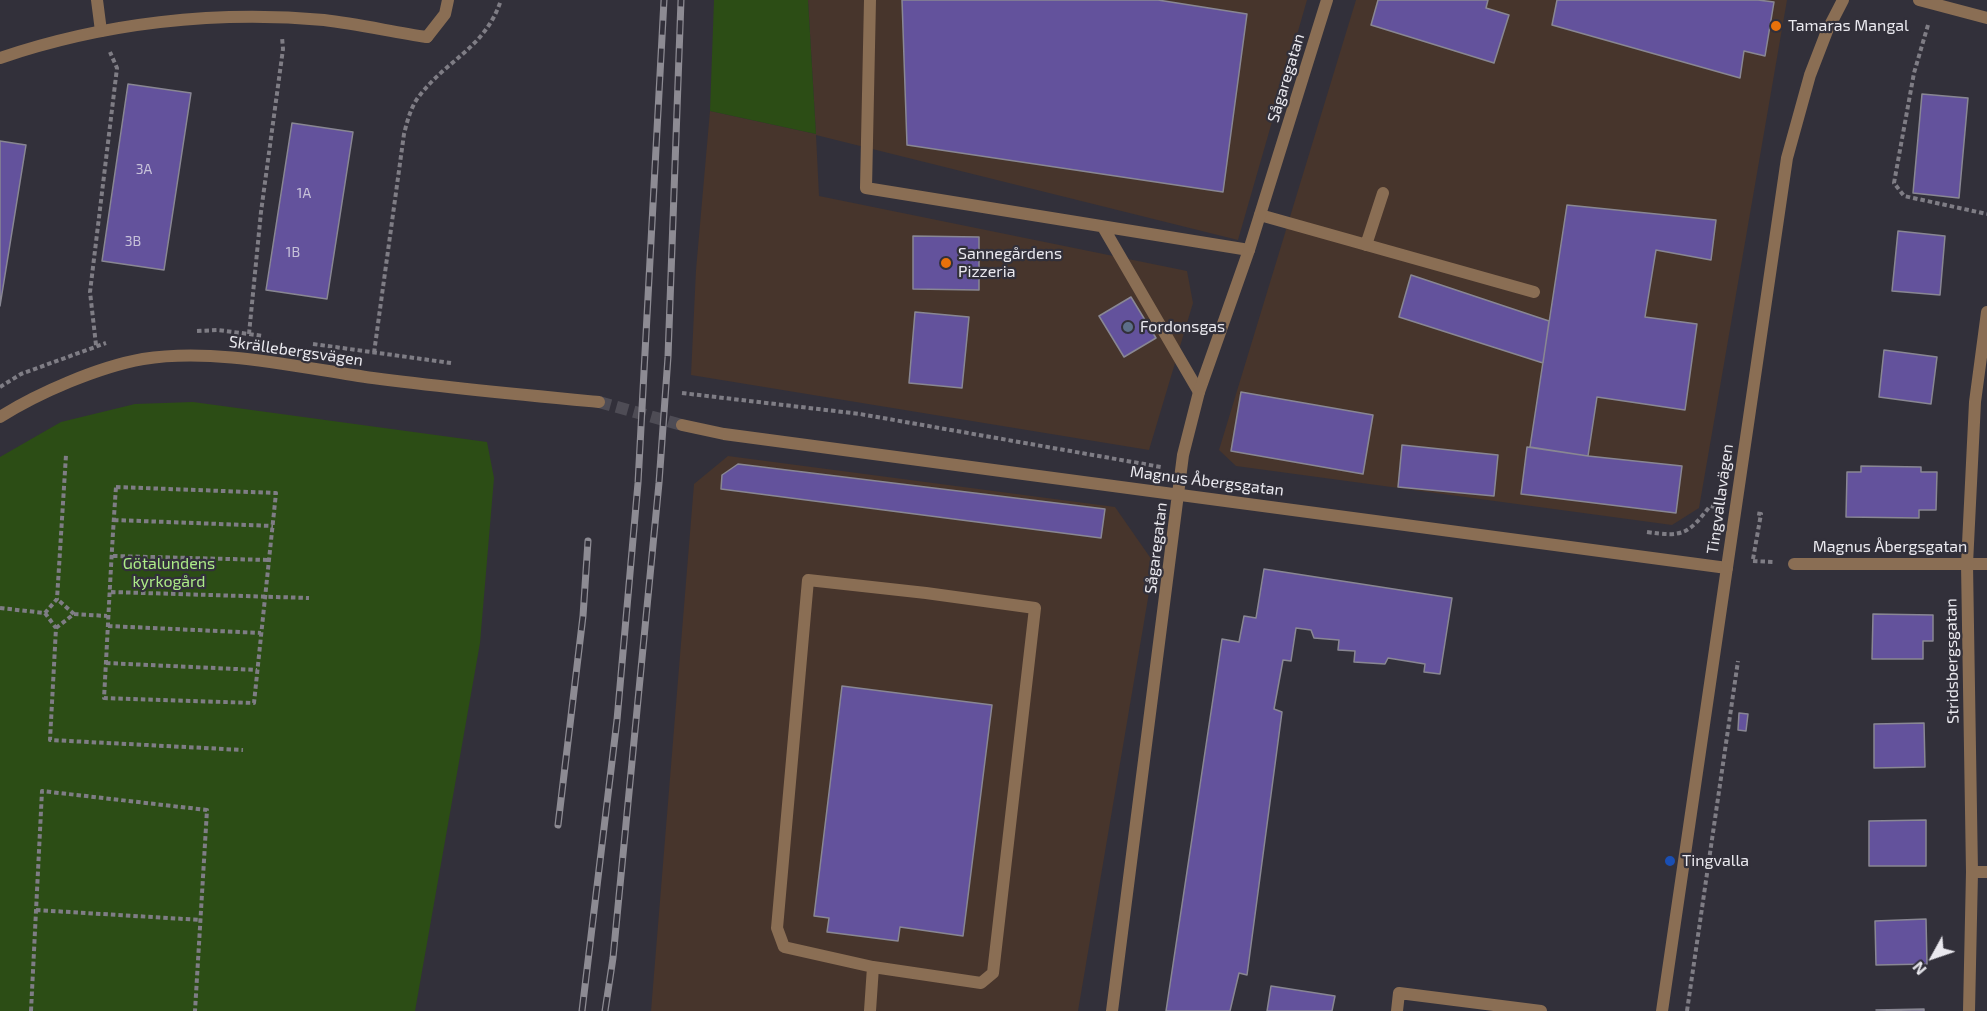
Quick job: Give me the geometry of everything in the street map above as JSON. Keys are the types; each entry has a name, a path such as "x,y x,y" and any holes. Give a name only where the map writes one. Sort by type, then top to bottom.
{"street":[{"path":"97,0 101,31"},
{"path":"0,58 132,25 240,16 325,21 427,37 446,14 448,0"},
{"path":"870,0 866,188 1249,250"},
{"name":"Sågaregatan","path":"1112,1011 1180,495 1183,455 1199,392 1249,250 1327,0"},
{"name":"Tingvallavägen","path":"1662,1011 1787,158 1810,75 1827,31 1843,0"},
{"path":"1919,0 1987,18"},
{"path":"1366,245 1383,193"},
{"path":"1260,215 1534,292"},
{"path":"1103,227 1199,392"},
{"name":"Stridsbergsgatan","path":"1969,1011 1971,872 1967,564 1976,402 1987,312"},
{"name":"Skrällebergsvägen","path":"0,417 41,395 93,373 142,359 178,356 224,357 427,385 599,402"},
{"name":"Magnus Åbergsgatan","path":"682,424 724,434 1727,568"},
{"name":"Magnus Åbergsgatan","path":"1794,564 1987,564"},
{"path":"808,580 1035,608 993,972 981,983 873,967 784,947 777,928 808,580"},
{"path":"1971,872 1987,872"},
{"path":"870,1011 873,967"},
{"path":"1397,1011 1399,993 1541,1011"}],"path":[{"path":"374,353 408,116 417,100 436,77 482,36 495,17 501,0"},
{"path":"1933,4 1914,73 1894,183 1904,196 1987,214"},
{"path":"249,334 261,212 283,49 281,17"},
{"path":"96,345 90,292 117,68 101,31"},
{"path":"682,393 860,414 1182,471"},
{"path":"45,613 57,599 66,455"},
{"path":"116,487 276,493 273,526 254,703 104,698 116,487"},
{"path":"1637,531 1672,536 1684,532 1700,520 1710,506 1735,510"},
{"path":"114,520 273,526"},
{"path":"113,556 268,560"},
{"path":"111,592 309,598"},
{"path":"57,599 74,614 107,616"},
{"path":"0,608 45,613 56,628 50,740 243,750"},
{"path":"56,628 74,614"},
{"path":"108,626 261,633"},
{"path":"106,663 257,670"},
{"path":"31,1011 42,791 207,810 195,1011"},
{"path":"36,909 201,920"}],"shaded area":[{"path":"808,0 1307,0 1238,240 816,135 819,196 1187,271 1193,303 1149,450 691,375 696,270 710,111 816,134"},
{"path":"1356,0 1787,0 1699,508 1672,525 1236,466 1219,450"},
{"path":"728,456 1115,507 1154,563 1078,1011 651,1011 694,484"}],"green space":[{"path":"714,0 808,0 816,134 710,111"},
{"name":"Götalundens kyrkogård","path":"193,402 487,442 494,478 480,643 415,1011 0,1011 0,457 61,422 135,404"}],"building":[{"path":"902,0 1158,0 1247,14 1223,192 907,145"},
{"path":"1378,0 1488,0 1486,8 1509,15 1494,63 1371,25"},
{"path":"1557,0 1758,0 1774,2 1765,56 1744,51 1740,78 1552,25"},
{"path":"128,84 191,93 164,270 102,261"},
{"path":"1922,94 1968,98 1959,198 1913,193"},
{"path":"292,123 353,132 327,299 266,290"},
{"path":"0,141 26,145 0,306"},
{"path":"1567,205 1716,220 1711,260 1656,250 1645,317 1697,324 1685,410 1597,397 1588,456 1530,447"},
{"path":"1898,231 1945,236 1940,295 1892,291"},
{"name":"Sannegårdens Pizzeria","path":"913,236 979,237 979,290 913,289"},
{"path":"1411,275 1549,321 1543,363 1399,317"},
{"name":"Fordonsgas","path":"1131,297 1156,338 1124,357 1099,316"},
{"path":"915,312 969,317 962,388 909,383"},
{"path":"1884,350 1937,357 1931,404 1879,397"},
{"path":"1241,392 1373,415 1363,474 1231,451"},
{"path":"1402,445 1498,455 1494,496 1398,487"},
{"path":"1527,447 1682,466 1676,513 1521,494"},
{"path":"738,464 1105,509 1101,538 721,489 722,475"},
{"path":"1861,466 1921,467 1921,472 1937,472 1936,510 1919,510 1919,518 1846,517 1847,472 1861,472"},
{"path":"1264,569 1452,598 1440,674 1424,672 1425,664 1388,658 1385,664 1354,662 1355,651 1338,650 1339,640 1314,638 1311,630 1296,628 1291,661 1283,660 1274,709 1282,712 1247,975 1239,973 1230,1011 1166,1011 1222,639 1239,642 1244,616 1256,618"},
{"path":"1873,614 1933,615 1933,641 1923,641 1923,659 1872,659"},
{"path":"842,686 992,705 963,936 900,927 898,941 827,932 829,918 814,916"},
{"path":"1739,713 1748,714 1746,731 1738,730"},
{"path":"1924,723 1925,767 1874,768 1874,724"},
{"path":"1926,820 1926,866 1869,866 1869,821"},
{"path":"1926,919 1927,964 1876,965 1875,921"},
{"path":"1271,986 1335,996 1332,1011 1267,1011"},
{"path":"1924,1009 1924,1011 1876,1010"}],"tunnel":[{"path":"599,402 682,425"}],"railway":[{"path":"582,1011 617,720 638,483 664,0"},
{"path":"605,1011 613,958 659,483 668,357 681,0"},
{"path":"558,825 583,616 588,541"}],"place":[{"name":"Tamaras Mangal","path":"1776,26"},
{"name":"Sannegårdens Pizzeria","path":"946,263"},
{"name":"Fordonsgas","path":"1128,327"},
{"name":"Tingvalla","path":"1670,861"}]}
